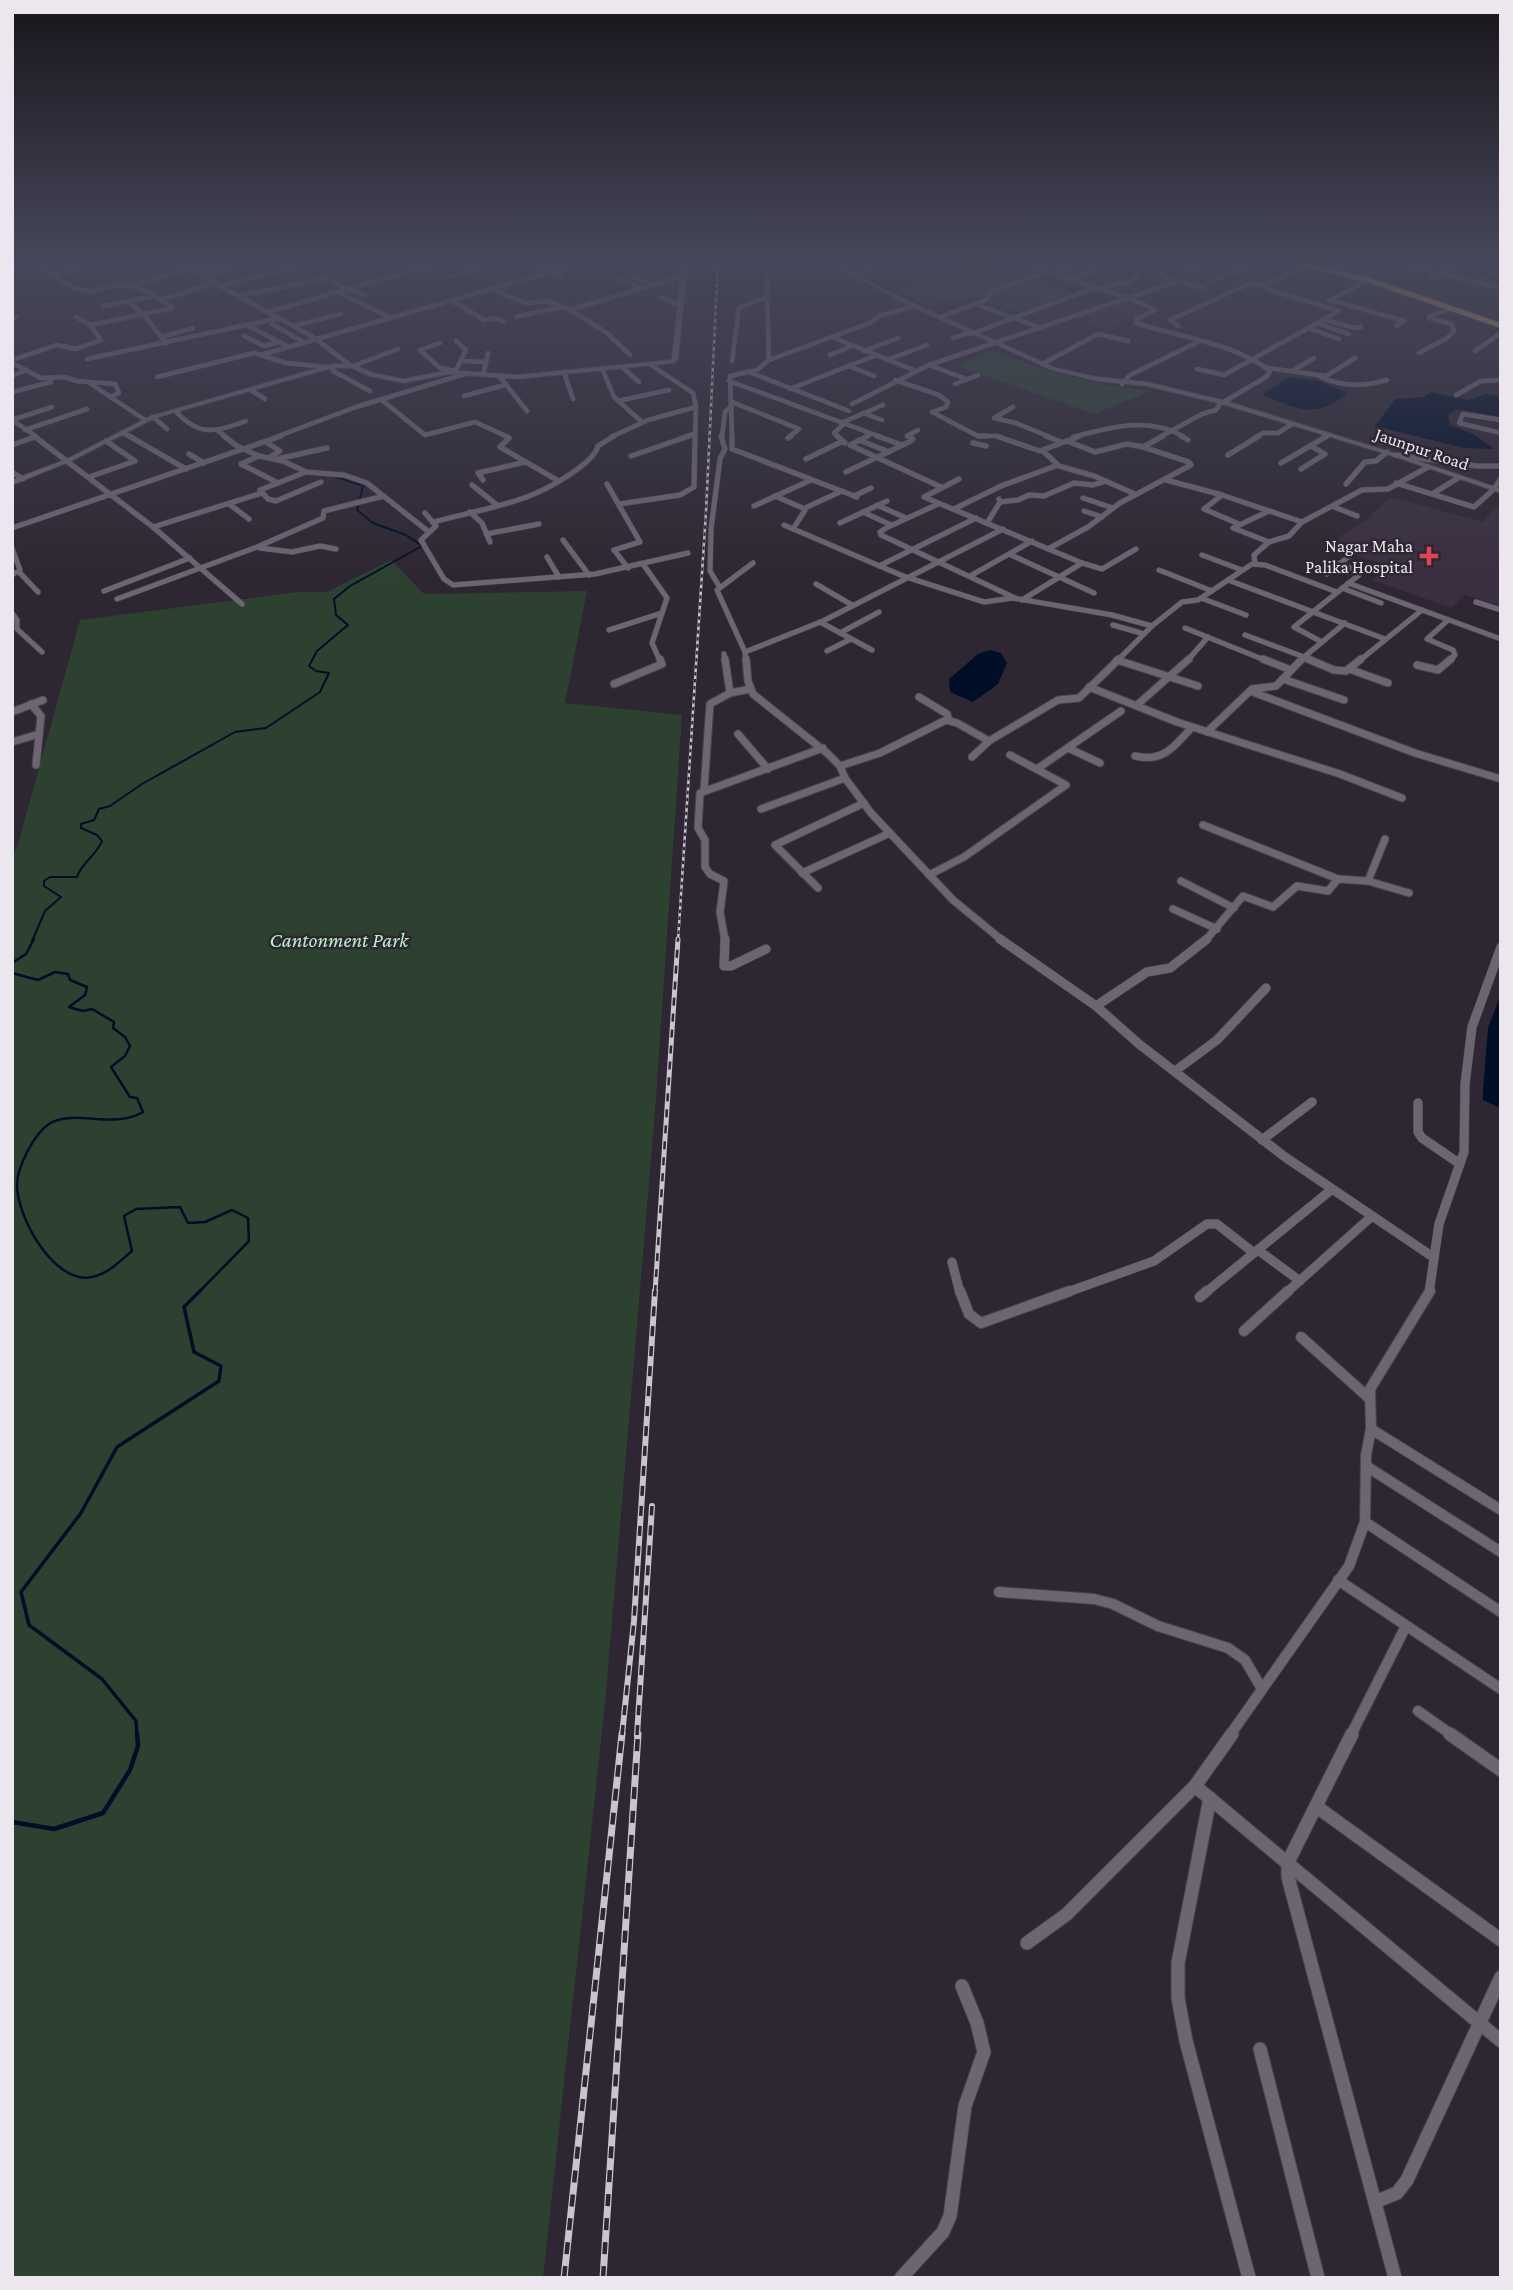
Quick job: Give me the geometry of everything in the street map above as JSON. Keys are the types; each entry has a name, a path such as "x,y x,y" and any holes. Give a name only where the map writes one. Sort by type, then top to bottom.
{"street":[{"path":"19,366 41,378 64,377 88,382 103,381 117,386 119,393 110,397"},
{"path":"158,377 203,366"},
{"path":"317,366 341,366"},
{"path":"353,366 371,376 397,381 455,371 458,366"},
{"path":"438,366 500,377 643,366"},
{"path":"483,375 485,366"},
{"path":"618,504 656,500 691,491 695,483 696,407 691,391 652,366"},
{"path":"763,366 731,375 732,449 855,496 871,488"},
{"path":"789,389 849,366 874,376"},
{"path":"902,366 916,371"},
{"path":"852,404 927,366"},
{"path":"931,366 966,379"},
{"path":"1044,366 1060,373 1122,383"},
{"path":"1048,366 1075,375 1122,383"},
{"path":"1122,383 1130,375 1149,366"},
{"path":"1197,369 1224,375 1242,366"},
{"path":"1265,366 1317,375 1329,374 1342,366"},
{"path":"1294,370 1301,366"},
{"path":"12,483 69,460 153,417 329,367"},
{"path":"329,367 370,391"},
{"path":"602,368 611,393 642,422"},
{"path":"623,368 639,382"},
{"path":"1143,447 1172,429 1216,410 1224,402 1266,377 1269,368"},
{"path":"939,375 954,369"},
{"path":"12,376 26,370"},
{"path":"564,372 573,399"},
{"path":"747,372 849,411"},
{"path":"808,372 820,377"},
{"path":"12,528 382,400 468,373"},
{"path":"956,384 978,375"},
{"path":"1317,375 1331,383 1364,386 1387,380"},
{"path":"500,377 527,411"},
{"path":"895,380 939,395 948,402 946,407 933,412 983,437"},
{"path":"1456,395 1481,382 1501,380"},
{"path":"729,381 902,445"},
{"path":"15,391 51,382"},
{"path":"88,382 145,420"},
{"name":"Jaunpur Road","path":"1122,383 1156,386 1224,402 1391,453 1497,490"},
{"path":"464,396 505,385"},
{"path":"251,390 265,399"},
{"path":"618,401 669,390"},
{"path":"15,391 25,398"},
{"path":"382,400 425,435 478,421 508,437 499,446 557,481"},
{"path":"732,404 799,429 788,438"},
{"path":"719,586 710,571 711,528 720,458 725,449 721,435 725,412 732,404"},
{"path":"883,405 843,424 834,433 850,445 941,487"},
{"path":"13,421 52,407"},
{"path":"434,522 534,494 594,457 598,446 607,439 642,422 696,407"},
{"path":"995,419 1013,407"},
{"path":"25,430 87,409"},
{"path":"179,410 177,413 196,431 218,430 246,421"},
{"path":"863,413 882,420"},
{"path":"1501,420 1464,414 1459,423 1501,433"},
{"path":"985,416 1095,452 1127,444 1192,463 1166,480 1135,494 1048,549"},
{"path":"153,417 167,429"},
{"path":"13,421 69,460 153,527 242,604"},
{"path":"986,446 973,443 1013,423"},
{"path":"1228,456 1264,433 1278,433 1292,424"},
{"path":"1043,451 1063,441 1132,426 1157,425 1172,429 1188,440"},
{"path":"218,430 243,450 259,456 306,472 349,476 367,483 429,532"},
{"path":"846,472 913,439 908,435 918,430"},
{"path":"121,433 186,469"},
{"path":"631,456 694,434"},
{"path":"850,445 871,434"},
{"path":"992,434 1043,451 1058,465 1135,494"},
{"path":"1281,463 1328,435"},
{"path":"12,445 35,437"},
{"path":"859,440 889,452"},
{"path":"89,477 135,461 106,441"},
{"path":"806,459 843,441"},
{"path":"266,442 280,451 267,458"},
{"path":"1301,469 1325,454 1311,446"},
{"path":"276,460 327,448"},
{"path":"1346,484 1365,462 1376,461 1391,453 1477,466 1498,463"},
{"path":"189,454 204,463"},
{"path":"259,456 241,464 278,483"},
{"path":"483,480 478,473 524,462"},
{"path":"954,509 988,492 1058,465"},
{"path":"1255,563 1254,555 1258,550 1269,542 1294,533 1302,522 1362,490 1388,489 1428,467"},
{"path":"1396,483 1474,507 1497,490 1501,477 1486,471"},
{"path":"12,472 23,479"},
{"path":"262,493 261,488 306,472"},
{"path":"1432,494 1458,478"},
{"path":"959,479 924,497 1102,569 1136,549"},
{"path":"754,506 811,480"},
{"path":"1166,480 1222,495 1302,522"},
{"path":"988,492 1000,502 1018,500 1029,495 1044,496 1074,483 1093,485 1106,481"},
{"path":"262,493 275,501 321,482"},
{"path":"607,484 640,542 614,550 628,568"},
{"path":"472,485 497,505"},
{"path":"793,529 805,509 842,491"},
{"path":"153,527 262,493"},
{"path":"1222,495 1204,509 1239,524"},
{"path":"117,599 273,541 323,518 323,512 384,496"},
{"path":"775,496 805,509"},
{"path":"1083,498 1113,508"},
{"path":"840,523 887,501"},
{"path":"986,523 1000,502"},
{"path":"229,504 249,519"},
{"path":"938,504 891,525 880,532 881,535 1019,599"},
{"path":"877,505 905,518"},
{"path":"1334,507 1357,516"},
{"path":"1084,511 1102,517"},
{"path":"1269,511 1233,528 1269,542"},
{"path":"470,512 482,523 489,542"},
{"path":"863,512 891,525"},
{"path":"425,513 434,522 435,528 421,540 450,585 589,575 688,553"},
{"path":"879,566 976,518"},
{"path":"486,534 539,524"},
{"path":"784,525 908,578 984,602 1019,599 1112,615 1152,626"},
{"path":"745,652 820,622 1003,529"},
{"path":"563,540 589,575"},
{"path":"273,541 291,552"},
{"path":"970,576 1032,541"},
{"path":"255,548 291,552 314,545 336,550"},
{"path":"12,548 18,558 16,574 38,592"},
{"path":"1009,554 1094,593"},
{"path":"1202,555 1242,570"},
{"path":"547,557 559,577"},
{"path":"1327,574 1348,557"},
{"path":"104,591 190,558"},
{"path":"753,563 717,590 745,652 750,689 840,766 845,778 864,803 929,875 986,929 1096,1006 1139,1044 1262,1140 1433,1258"},
{"path":"1019,599 1082,563"},
{"path":"972,757 989,741 1058,699 1079,698 1152,626 1182,602 1201,598 1255,563 1381,603"},
{"path":"1320,641 1294,629 1360,573 1340,563"},
{"path":"614,684 662,664 652,643 667,598 643,565"},
{"path":"1159,570 1212,591"},
{"path":"1228,580 1385,639"},
{"path":"1348,583 1501,639"},
{"path":"816,584 852,605"},
{"path":"1201,598 1246,615"},
{"path":"1476,602 1501,610"},
{"path":"1245,635 1340,672 1349,669 1422,610"},
{"path":"609,630 662,612"},
{"path":"840,633 879,612"},
{"path":"12,613 17,620 14,627 42,652"},
{"path":"1417,665 1438,670 1455,655 1453,650 1427,639 1448,620"},
{"path":"820,622 872,650"},
{"path":"1207,732 1250,691 1259,686 1272,688 1320,641 1345,623"},
{"path":"1113,625 1144,634"},
{"path":"1185,628 1291,670"},
{"path":"1137,705 1208,637"},
{"path":"827,651 851,639"},
{"path":"724,654 730,693"},
{"path":"1116,660 1198,686"},
{"path":"1349,669 1388,683"},
{"path":"1283,679 1344,700"},
{"path":"1089,687 1192,727 1331,771 1402,798"},
{"path":"750,689 730,693 710,704 704,790 701,793 698,828 705,840 705,867 710,874 724,881 720,912 725,932 724,966 731,966 766,950"},
{"path":"1250,691 1415,753 1501,779"},
{"path":"919,698 947,714 949,720 989,741"},
{"path":"12,712 43,700"},
{"path":"31,705 41,716 36,765"},
{"path":"1037,769 1121,711"},
{"path":"840,766 880,753 949,720"},
{"path":"1135,756 1150,761 1160,757 1192,727"},
{"path":"12,742 39,734"},
{"path":"738,734 768,769"},
{"path":"704,790 716,789 822,748"},
{"path":"1068,748 1100,762"},
{"path":"929,875 964,857 1066,785 1010,755"},
{"path":"761,809 845,778"},
{"path":"818,888 775,845 864,803"},
{"path":"1203,825 1338,879 1368,881 1409,893"},
{"path":"802,873 890,833"},
{"path":"1368,881 1385,839"},
{"path":"1096,1006 1147,972 1170,968 1195,951 1217,929 1243,896 1273,907 1297,886 1328,891 1338,879"},
{"path":"1181,881 1234,908"},
{"path":"1173,909 1217,929"},
{"path":"1027,1943 1068,1914 1195,1786 1358,1547 1365,1522 1366,1466 1371,1429 1369,1398 1378,1371 1400,1344 1430,1291 1433,1258 1445,1206 1466,1143 1465,1084 1472,1027 1501,947"},
{"path":"1175,1071 1217,1040 1266,988"},
{"path":"1262,1140 1312,1102"},
{"path":"1418,1103 1418,1132 1422,1138 1460,1164"},
{"path":"1200,1297 1331,1190"},
{"path":"1244,1331 1371,1217"},
{"path":"952,1262 967,1310 972,1318 981,1322 1154,1261 1207,1224 1217,1224 1300,1281"},
{"path":"1301,1337 1369,1398"},
{"path":"1371,1429 1501,1510"},
{"path":"1366,1466 1501,1552"},
{"path":"1365,1522 1501,1612"},
{"path":"1338,1580 1501,1689"},
{"path":"999,1592 1094,1599 1113,1604 1157,1626 1228,1648 1245,1660 1262,1689"},
{"path":"1395,2278 1288,1877 1288,1862 1318,1807 1406,1626"},
{"path":"1418,1711 1501,1770"},
{"path":"1195,1786 1501,2041"},
{"path":"1210,1798 1178,1963 1178,1998 1186,2041 1249,2278"},
{"path":"1318,1807 1501,1940"},
{"path":"1375,2202 1397,2193 1407,2180 1501,1977"},
{"path":"901,2278 943,2232 950,2216 965,2106 969,2089 985,2057 981,2036 962,1986"},
{"path":"1260,2049 1318,2278"}],"shaded area":[{"name":"Nagar Maha Palika Hospital","path":"1391,497 1483,522 1495,508 1501,509 1501,606 1465,595 1451,608 1372,580 1387,566 1326,545 1366,520"}],"green space":[{"path":"957,366 1035,366 1070,377 1151,391 1094,414"},
{"name":"Cantonment Park","path":"391,560 424,594 587,591 565,703 682,715 655,1112 605,1704 543,2278 12,2278 12,858 80,620 298,592 327,592"}],"water":[{"path":"1288,377 1319,381 1348,393 1325,407 1315,409 1297,408 1262,395"},
{"path":"1431,392 1468,400 1486,394 1501,396 1501,417 1457,409 1448,415 1450,425 1473,434 1494,449 1464,448 1375,426 1395,399 1424,397"},
{"path":"990,650 1001,653 1007,663 998,684 973,702 950,692 949,679 978,654"},
{"path":"1501,994 1501,1108 1483,1100 1483,1090 1488,1028"}],"waterway":[{"path":"32,941 45,911 61,897 44,886 44,881 50,877 77,877 102,841 97,835 81,828 81,824 94,820 99,809 110,806 142,784 235,732 266,728 320,692 329,673 316,671 309,666 317,651 348,625 336,615 334,599 350,586 422,546 406,535 373,523 357,510 363,486 336,477"},
{"path":"12,963 26,954 34,939"},
{"path":"12,973 38,980 55,972 68,974 70,980 87,987 85,995 69,1007 83,1011 92,1009 114,1022 113,1028 125,1037 130,1046 125,1056 111,1067 130,1097 137,1098 143,1112 119,1119 59,1120 49,1124 38,1135 27,1152 17,1185 23,1214 40,1246 64,1270 78,1277 92,1277 109,1270 132,1251 124,1216 136,1209 180,1207 188,1223 205,1222 232,1210 248,1218 249,1241 198,1293"},
{"path":"137,1735 136,1721 102,1679 29,1625 21,1592 81,1513 117,1447 219,1381 221,1366 194,1352 184,1307 198,1293"},
{"path":"12,1822 54,1829 103,1813 130,1770 138,1746 137,1734"}],"railway":[{"path":"678,941 713,366"},
{"path":"655,1293 678,939"},
{"path":"622,1735 634,1621 655,1291"},
{"path":"637,1735 652,1506"},
{"path":"564,2278 622,1734"},
{"path":"603,2278 638,1734"}],"place":[{"name":"Nagar Maha Palika Hospital","path":"1429,556"}]}
